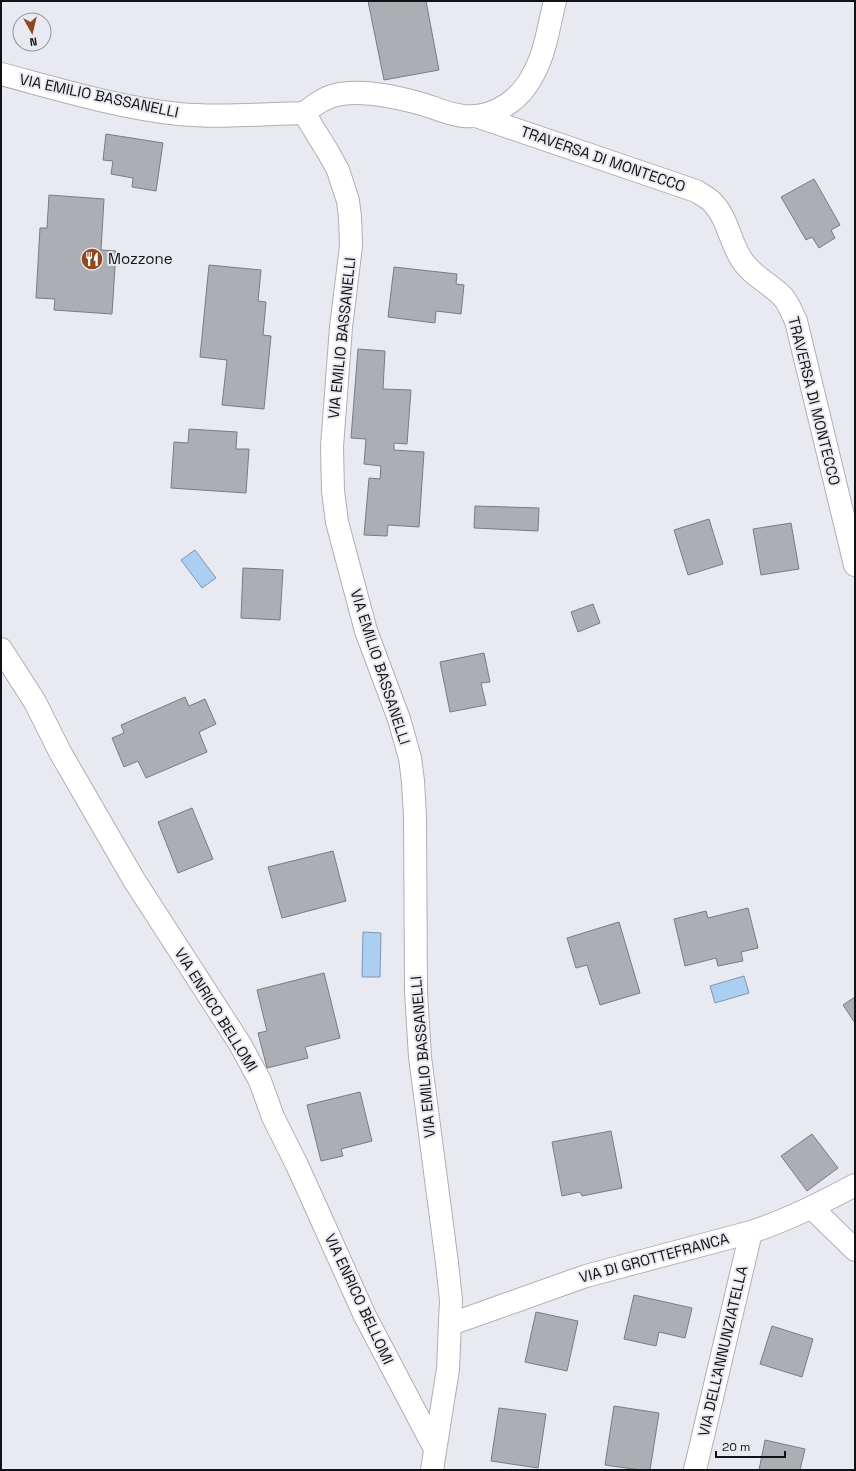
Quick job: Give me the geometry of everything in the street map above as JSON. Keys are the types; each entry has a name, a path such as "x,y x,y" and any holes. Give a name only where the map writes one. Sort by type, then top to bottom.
{"street":[{"path":"304,113 320,101 332,96 349,93 366,93 409,101 463,116 476,116 494,111 511,102 523,91 531,80 543,49 555,1"},
{"name":"VIA EMILIO BASSANELLI","path":"1,74 116,103 177,114 226,116 304,113 338,170 348,201 351,246 341,327 332,447 333,491 338,527 358,604 366,631 399,719 411,766 415,816 416,992 420,1057 451,1300 448,1369 433,1460"},
{"name":"TRAVERSA DI MONTECCO","path":"476,116 690,189 705,196 713,203 723,218 734,246 744,264 782,297 790,307 796,321 855,566"},
{"name":"VIA ENRICO BELLOMI","path":"1,649 35,702 60,752 134,880 240,1044 260,1081 273,1117 298,1165 365,1316 433,1460"},
{"name":"VIA DI GROTTEFRANCA","path":"451,1324 586,1276 776,1224 812,1208 855,1185"},
{"path":"812,1208 855,1250"},
{"name":"VIA DELL'ANNUNZIATELLA","path":"695,1470 751,1232"}],"water":[{"path":"195,550 216,578 202,588 181,560"},
{"path":"363,932 381,933 380,977 362,977"},
{"path":"744,976 749,993 715,1003 710,986"}],"building":[{"path":"368,1 426,1 439,70 384,80"},
{"path":"106,134 163,143 156,191 132,187 133,178 111,174 113,161 103,160"},
{"path":"814,179 840,225 831,230 835,238 819,248 812,237 806,240 781,197"},
{"path":"49,195 104,199 101,250 116,251 112,314 54,310 55,299 36,298 40,228 47,228"},
{"path":"209,265 261,270 258,301 266,302 263,335 271,336 264,409 222,405 227,360 200,357"},
{"path":"394,267 457,274 456,284 464,285 461,314 436,311 435,323 388,317"},
{"path":"358,349 385,351 383,389 411,390 407,444 394,443 394,450 424,452 419,527 388,525 387,536 364,535 369,478 380,479 381,466 364,464 366,439 351,438"},
{"path":"189,429 237,432 236,449 249,449 246,493 171,488 174,442 188,443"},
{"path":"475,506 539,508 538,531 474,528"},
{"path":"709,519 723,564 688,575 674,530"},
{"path":"791,523 799,569 761,575 753,529"},
{"path":"243,568 283,570 280,620 241,618"},
{"path":"593,604 600,623 578,632 571,612"},
{"path":"484,653 490,682 481,683 486,705 450,712 440,662"},
{"path":"185,697 189,706 205,699 216,724 199,732 207,752 146,778 138,761 124,767 112,738 124,733 121,725"},
{"path":"192,808 213,859 178,873 158,822"},
{"path":"333,851 346,901 282,918 268,867"},
{"path":"748,908 758,948 741,952 743,961 718,966 716,958 685,966 674,919 706,911 708,918"},
{"path":"619,922 640,993 600,1005 587,965 576,968 567,938"},
{"path":"324,973 340,1038 305,1047 308,1058 267,1068 258,1033 267,1031 257,990"},
{"path":"855,997 855,1023 843,1005"},
{"path":"360,1092 372,1141 341,1149 343,1156 321,1161 307,1105"},
{"path":"611,1131 622,1188 582,1196 580,1192 562,1196 552,1142"},
{"path":"812,1134 838,1168 807,1191 781,1156"},
{"path":"634,1295 692,1308 685,1338 659,1332 656,1346 624,1339"},
{"path":"536,1312 578,1321 567,1371 525,1362"},
{"path":"772,1326 813,1339 802,1377 760,1364"},
{"path":"614,1406 659,1413 650,1470 605,1465"},
{"path":"499,1408 546,1414 538,1468 491,1461"},
{"path":"765,1440 805,1449 800,1470 759,1470"}],"place":[{"name":"Mozzone","path":"92,259"}]}
